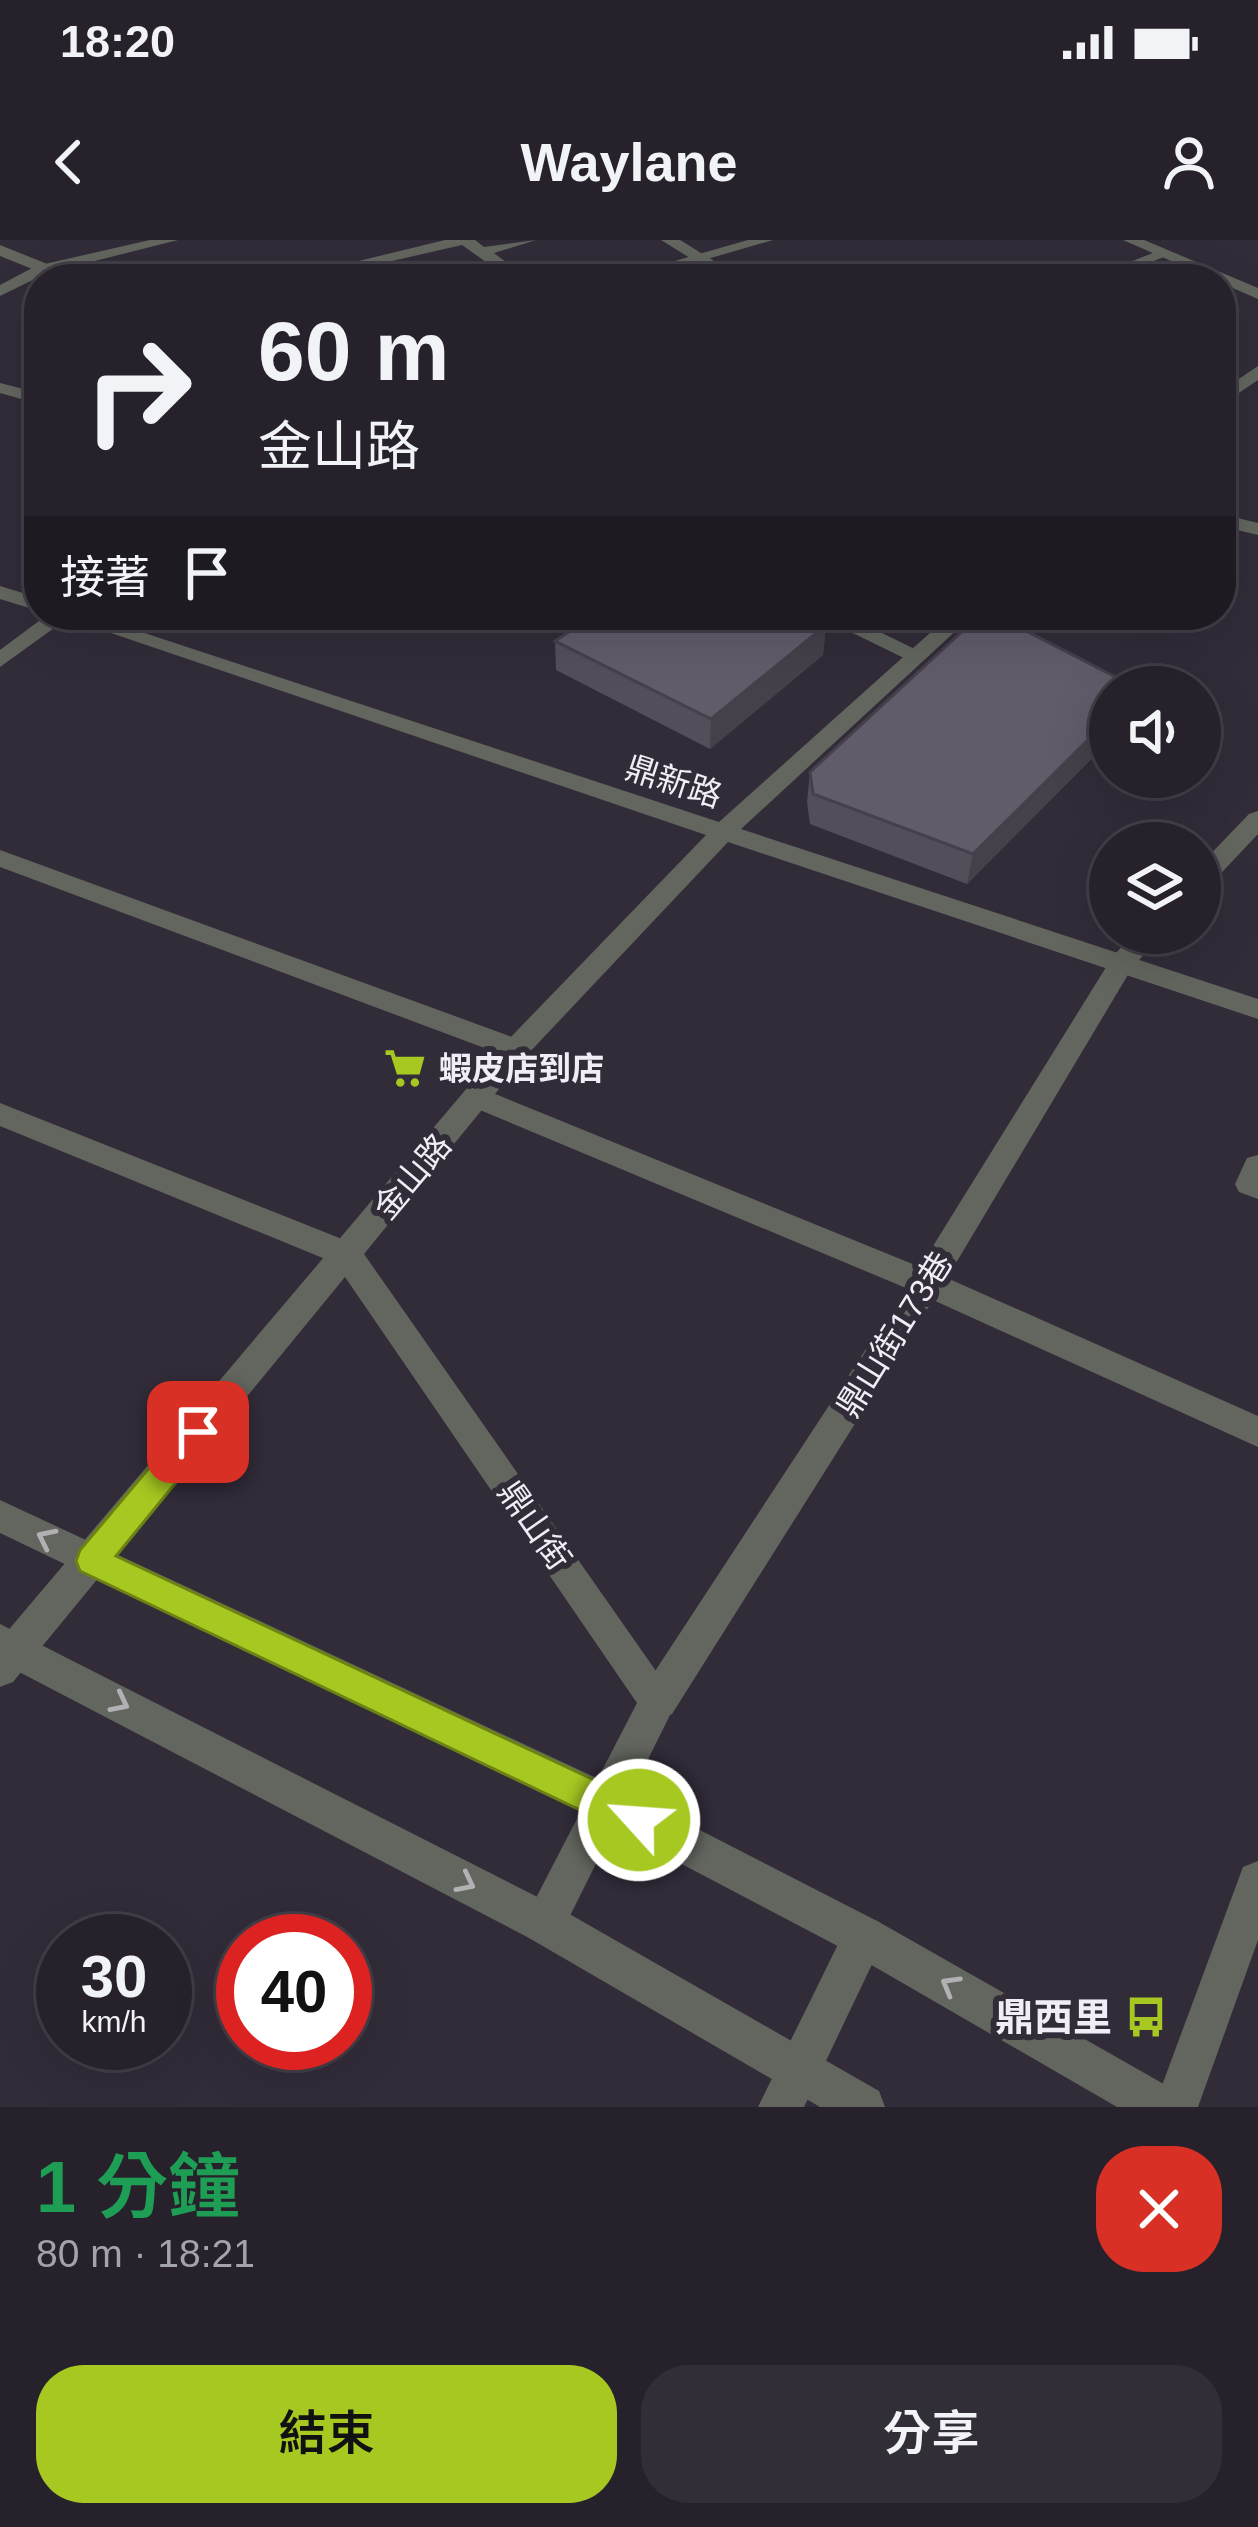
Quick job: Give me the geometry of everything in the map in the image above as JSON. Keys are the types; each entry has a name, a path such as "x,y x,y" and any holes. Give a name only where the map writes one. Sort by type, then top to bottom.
{"street":[{"path":"64,264 170,240"},
{"path":"358,264 465,240 498,264"},
{"path":"481,252 528,240"},
{"path":"669,240 709,264"},
{"path":"676,264 765,240"},
{"path":"1131,240 1187,264"},
{"path":"0,250 31,264"},
{"path":"1136,264 1163,254"},
{"path":"0,659 43,630"},
{"name":"鼎新路","path":"110,630 1258,1010"},
{"path":"860,630 916,655"},
{"name":"金山路","path":"5,1654 92,1561 516,1049 723,832 945,630"},
{"path":"1221,858 1258,819"},
{"path":"0,859 516,1049"},
{"name":"鼎山街173巷","path":"658,1701 927,1283 1130,954"},
{"path":"478,1098 927,1283 1258,1432"},
{"path":"0,1114 346,1255"},
{"path":"1258,1166 1250,1184 1258,1187"},
{"name":"鼎山街","path":"346,1255 658,1701"},
{"path":"0,1516 604,1802 864,1936 1160,2107"},
{"path":"5,1654 544,1923 789,2087 863,2107"},
{"path":"544,1923 658,1701"},
{"path":"1176,2107 1258,1882"},
{"path":"789,2087 864,1936"}],"building":[{"path":"572,630 820,630 711,719 555,641"},
{"path":"964,630 1024,630 1094,666 1089,666 1089,739 973,854 813,794 810,772"}],"place":[{"name":"蝦皮店到店","path":"405,1068"},
{"name":"鼎西里","path":"1146,2017"}],"route":[{"path":"198,1432 92,1561 226,1620 639,1820"}]}
